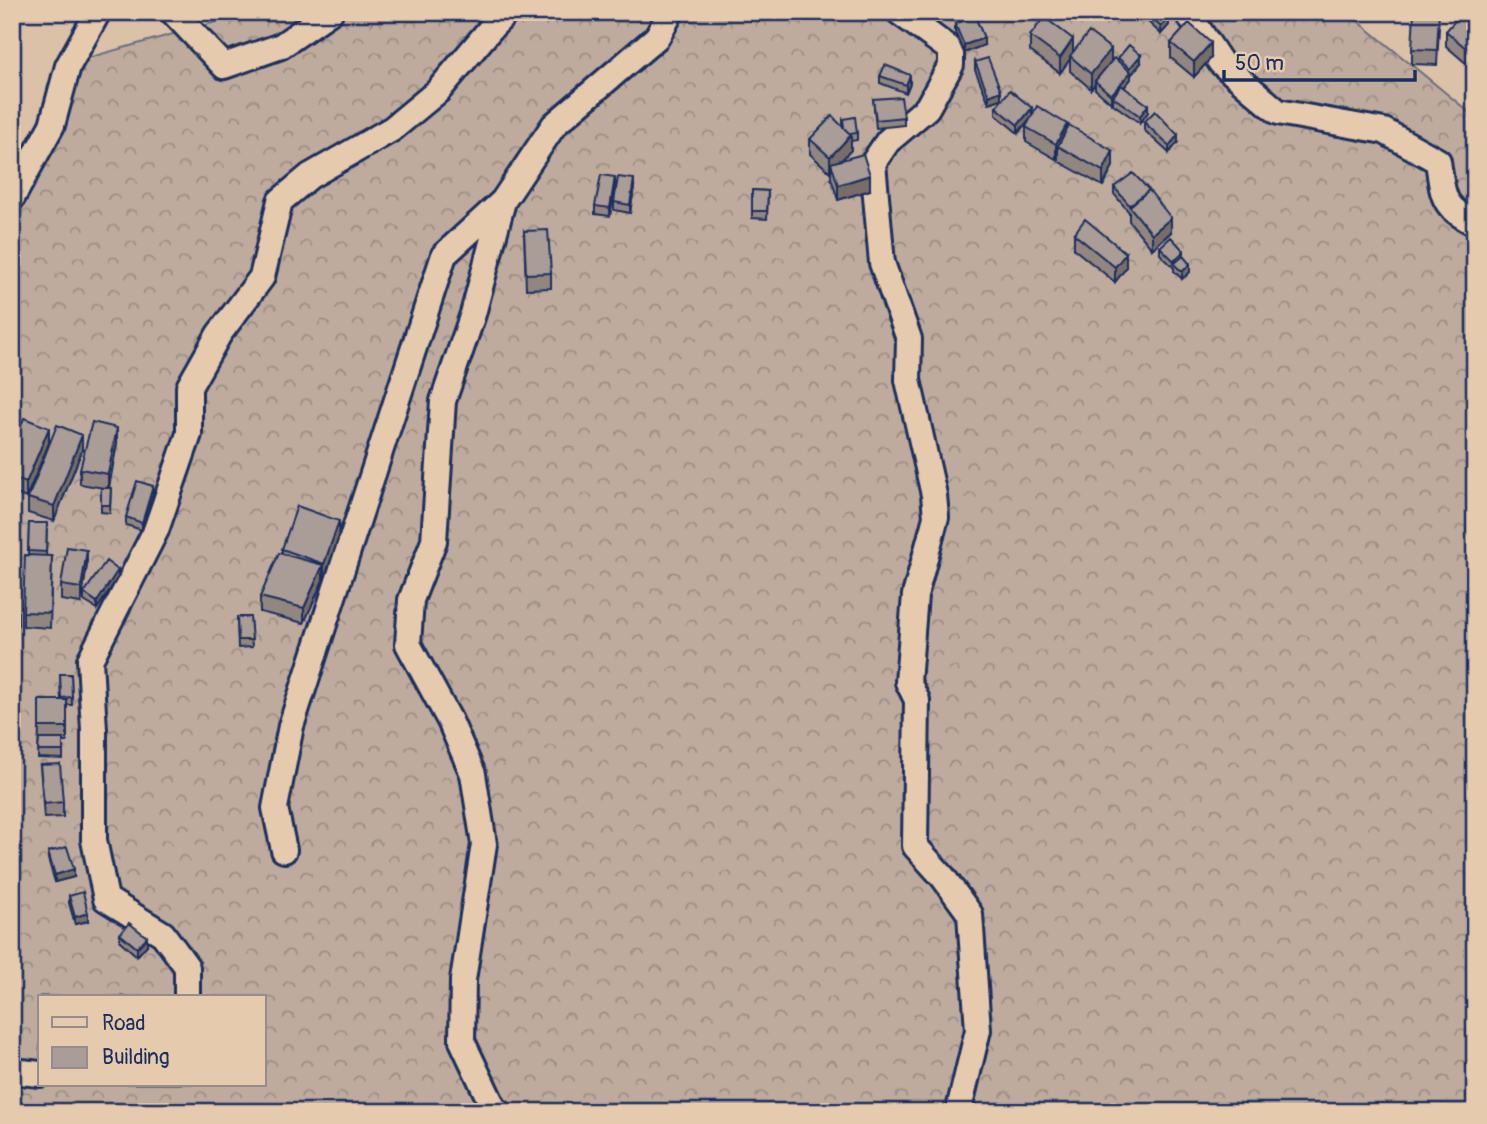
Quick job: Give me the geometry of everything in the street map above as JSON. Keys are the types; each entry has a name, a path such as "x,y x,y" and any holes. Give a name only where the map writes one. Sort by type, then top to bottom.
{"street":[{"path":"12,198 52,125 68,66 98,12"},
{"path":"173,12 224,65 281,46 330,12"},
{"path":"187,995 187,967 163,934 106,899 94,840 94,730 90,660 156,530 189,434 190,387 219,334 262,277 280,201 310,176 392,129 438,91 507,12"},
{"path":"284,850 275,808 291,726 444,255 503,201 554,125 657,37 671,12"},
{"path":"899,12 951,50 951,65 928,108 888,141 873,163 882,263 909,340 908,380 934,495 936,517 915,595 908,682 917,700 915,846 943,877 970,914 978,1030 960,1105 963,1112"},
{"path":"1187,12 1221,63 1278,111 1384,131 1438,161 1443,197 1457,215 1475,223"},
{"path":"499,1112 495,1111 463,1041 463,980 484,844 473,774 450,721 408,643 411,600 434,541 443,401 473,314 503,201"},
{"path":"12,1070 38,1074"}],"green space":[{"path":"252,12 1347,12 1475,117 1475,1112 12,1112 12,198 87,58"}],"building":[{"path":"1164,12 1169,18 1161,27 1146,13"},
{"path":"1414,12 1439,13 1437,50 1412,49"},
{"path":"975,16 984,38 964,45 955,24"},
{"path":"1459,16 1475,30 1475,56 1446,31"},
{"path":"1044,17 1073,39 1060,58 1030,36"},
{"path":"1189,23 1211,43 1194,62 1171,43"},
{"path":"1089,32 1111,49 1091,74 1070,56"},
{"path":"1129,45 1141,55 1130,68 1118,58"},
{"path":"988,58 1001,91 989,96 975,62"},
{"path":"1114,58 1131,72 1111,95 1095,81"},
{"path":"885,65 910,75 906,85 880,76"},
{"path":"1121,85 1148,105 1140,116 1113,97"},
{"path":"1010,90 1032,108 1018,125 996,107"},
{"path":"901,97 904,117 876,120 873,99"},
{"path":"1037,106 1067,124 1056,144 1026,127"},
{"path":"1155,111 1178,135 1169,146 1144,122"},
{"path":"832,116 851,135 830,157 810,139"},
{"path":"855,117 857,133 850,134 844,128 843,119"},
{"path":"1069,125 1113,151 1103,171 1058,146"},
{"path":"863,154 870,175 838,185 831,163"},
{"path":"1133,173 1150,191 1130,206 1114,187"},
{"path":"601,175 615,177 610,208 595,206"},
{"path":"618,177 634,179 630,205 614,202"},
{"path":"752,190 768,191 767,211 752,211"},
{"path":"1149,190 1171,218 1152,234 1129,206"},
{"path":"1085,219 1126,253 1115,267 1074,234"},
{"path":"548,230 551,273 526,274 524,231"},
{"path":"1171,237 1184,251 1174,261 1160,247"},
{"path":"1183,256 1190,264 1182,272 1174,264"},
{"path":"24,418 49,428 26,483 12,477 12,447"},
{"path":"92,422 117,428 108,474 80,469"},
{"path":"57,425 82,435 54,506 28,498"},
{"path":"137,481 153,486 142,523 126,517"},
{"path":"101,488 111,488 110,505 101,505"},
{"path":"297,506 339,521 324,564 282,549"},
{"path":"29,523 47,523 46,552 28,551"},
{"path":"67,547 87,550 81,588 61,585"},
{"path":"279,553 323,565 304,608 260,597"},
{"path":"25,555 52,556 50,613 23,612"},
{"path":"106,561 118,570 97,602 84,593"},
{"path":"12,583 18,583 18,618 12,618"},
{"path":"237,617 250,617 252,640 238,640"},
{"path":"60,674 71,674 72,697 61,698"},
{"path":"39,700 67,700 67,727 39,727"},
{"path":"39,739 63,739 63,751 38,751"},
{"path":"60,764 63,802 44,804 40,765"},
{"path":"67,847 74,869 55,875 48,852"},
{"path":"83,892 88,913 75,917 69,896"},
{"path":"129,923 147,937 137,948 120,934"}]}
